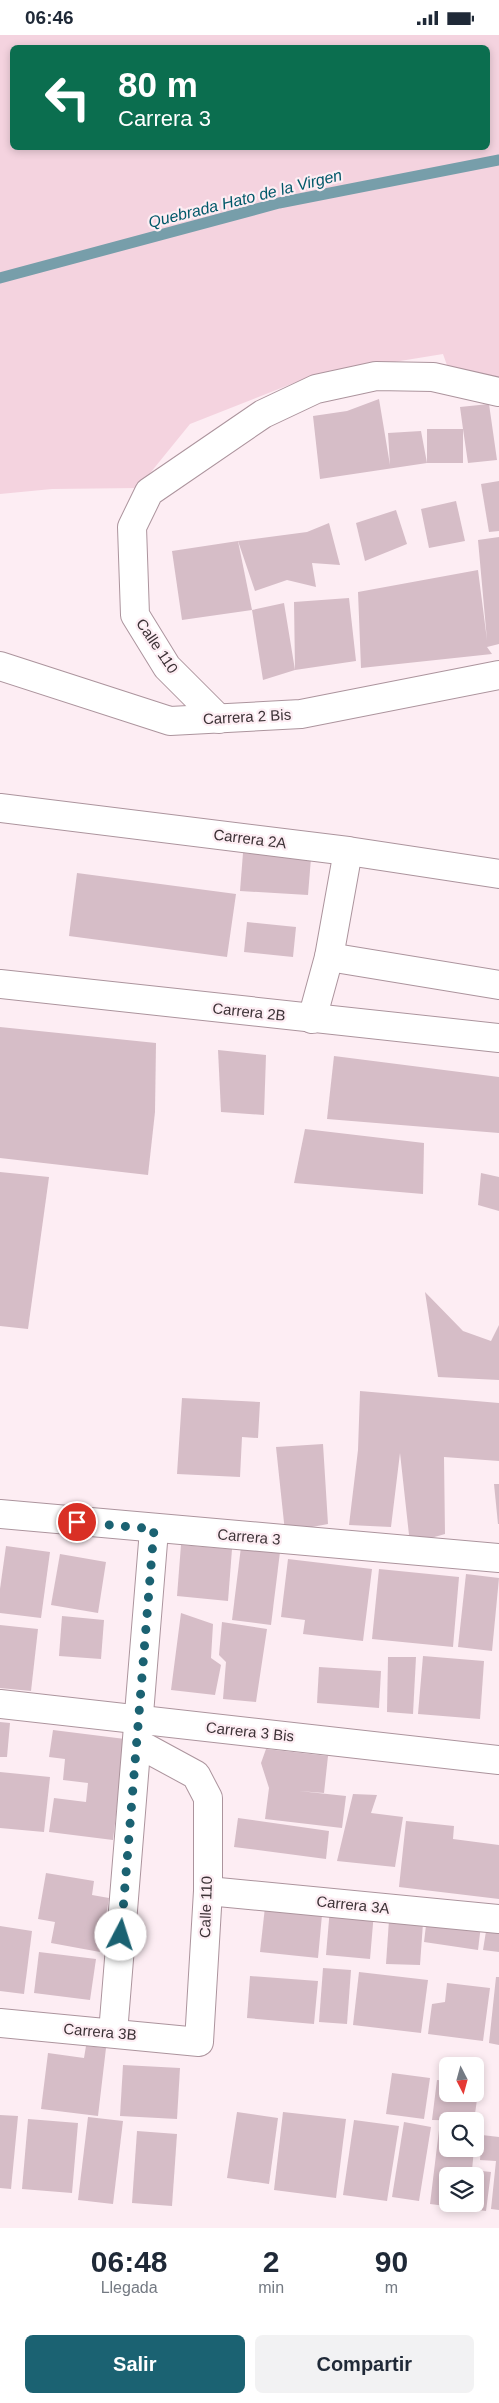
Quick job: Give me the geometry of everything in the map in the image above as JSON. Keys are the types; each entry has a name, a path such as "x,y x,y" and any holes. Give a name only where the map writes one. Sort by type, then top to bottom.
{"street":[{"name":"Calle 110","path":"219,719 168,667 135,615 132,527 149,492 263,414 316,389 376,376 433,377 499,392"},
{"name":"Carrera 2 Bis","path":"0,666 170,721 301,715 499,675"},
{"name":"Carrera 2A","path":"0,808 348,851 499,874"},
{"path":"312,1019 329,957 348,851"},
{"path":"329,957 499,985"},
{"name":"Carrera 2B","path":"0,984 499,1038"},
{"name":"Carrera 3","path":"0,1515 499,1558"},
{"path":"113,2033 154,1529"},
{"name":"Carrera 3 Bis","path":"0,1704 138,1731 499,1759"},
{"name":"Calle 110","path":"138,1731 196,1775 208,1798 208,1891 199,2042"},
{"name":"Carrera 3A","path":"208,1891 499,1919"},
{"name":"Carrera 3B","path":"0,2023 199,2042"}],"shaded area":[{"path":"0,35 499,35 499,378 455,388 443,354 314,375 190,424 138,488 52,489 0,494"}],"building":[{"path":"379,399 390,465 388,433 421,431 427,463 320,479 313,416 347,411"},
{"path":"489,404 497,460 468,463 460,407"},
{"path":"427,429 463,429 463,463 427,463"},
{"path":"499,481 499,531 489,532 481,484"},
{"path":"456,501 465,541 429,548 421,509"},
{"path":"396,510 407,544 365,561 356,523"},
{"path":"329,523 340,565 312,563 316,587 287,580 255,591 238,541 307,532"},
{"path":"499,537 499,644 487,647 492,654 361,668 358,592 478,570 487,640 478,540"},
{"path":"238,541 252,610 182,620 172,551"},
{"path":"349,598 356,661 295,670 294,602"},
{"path":"284,603 295,670 263,680 252,610"},
{"path":"243,853 311,858 308,895 240,891"},
{"path":"77,873 236,894 227,957 69,936"},
{"path":"247,922 296,927 293,957 244,952"},
{"path":"0,1027 156,1043 155,1112 148,1175 0,1158"},
{"path":"218,1050 266,1055 264,1115 221,1112"},
{"path":"334,1056 499,1077 499,1133 327,1119"},
{"path":"305,1129 424,1143 423,1194 294,1183"},
{"path":"0,1172 49,1177 28,1329 0,1326"},
{"path":"481,1173 499,1177 499,1211 478,1205"},
{"path":"425,1292 463,1331 491,1341 499,1325 499,1380 438,1377"},
{"path":"360,1391 499,1403 499,1461 444,1457 445,1534 410,1544 400,1453 391,1527 349,1525 358,1450"},
{"path":"182,1398 260,1402 258,1438 242,1437 240,1477 177,1474"},
{"path":"323,1444 328,1524 285,1532 276,1447"},
{"path":"494,1484 499,1484 499,1524 498,1524"},
{"path":"181,1545 232,1549 228,1601 177,1596"},
{"path":"6,1546 50,1552 41,1618 0,1613 0,1589"},
{"path":"241,1547 280,1552 271,1625 232,1620"},
{"path":"60,1554 106,1562 98,1613 51,1605"},
{"path":"288,1559 372,1569 363,1641 303,1634 305,1620 281,1617"},
{"path":"379,1569 459,1577 453,1647 372,1639"},
{"path":"466,1574 499,1578 492,1651 458,1647"},
{"path":"181,1613 213,1624 211,1658 221,1665 215,1695 171,1690"},
{"path":"62,1616 104,1620 101,1659 59,1656"},
{"path":"222,1622 267,1629 256,1702 223,1699 226,1662 219,1655"},
{"path":"0,1625 38,1629 31,1691 0,1688"},
{"path":"423,1656 484,1661 480,1719 418,1714"},
{"path":"388,1657 416,1657 413,1714 387,1712"},
{"path":"319,1667 381,1671 379,1708 317,1703"},
{"path":"0,1722 10,1723 7,1757 0,1757"},
{"path":"53,1730 125,1739 113,1840 49,1832 54,1798 86,1802 88,1783 63,1780 65,1759 49,1757"},
{"path":"266,1749 328,1756 324,1793 299,1791 346,1796 342,1828 265,1819 269,1788 261,1763"},
{"path":"0,1772 50,1777 44,1832 0,1828"},
{"path":"353,1794 377,1795 371,1813 403,1817 395,1867 337,1861"},
{"path":"238,1818 329,1831 326,1859 234,1847"},
{"path":"406,1821 454,1826 453,1839 499,1845 499,1899 399,1887"},
{"path":"46,1873 94,1881 92,1895 109,1898 100,1952 51,1943 55,1922 38,1919"},
{"path":"266,1898 323,1904 318,1958 260,1952"},
{"path":"330,1908 374,1912 370,1959 326,1955"},
{"path":"427,1917 481,1925 478,1950 424,1942"},
{"path":"389,1920 423,1923 420,1965 386,1964"},
{"path":"487,1925 499,1927 499,1952 483,1950"},
{"path":"0,1926 32,1931 24,1994 0,1991"},
{"path":"39,1952 96,1959 90,2000 34,1993"},
{"path":"323,1968 351,1970 347,2024 319,2022"},
{"path":"359,1972 428,1980 421,2033 353,2025"},
{"path":"250,1976 318,1981 314,2024 247,2018"},
{"path":"496,1977 499,1977 499,2045 489,2043"},
{"path":"447,1983 490,1988 483,2041 428,2034 432,2004 445,2002"},
{"path":"86,2046 106,2048 98,2116 41,2109 48,2053 84,2058"},
{"path":"123,2065 180,2068 177,2119 120,2116"},
{"path":"392,2073 430,2078 424,2119 386,2114"},
{"path":"437,2080 439,2080 439,2103 476,2103 475,2112 439,2112 439,2120 432,2120"},
{"path":"237,2112 278,2118 269,2184 227,2178"},
{"path":"283,2112 346,2119 336,2198 274,2190"},
{"path":"0,2115 18,2116 11,2189 0,2188"},
{"path":"88,2117 123,2121 113,2204 78,2200"},
{"path":"28,2119 78,2123 72,2193 22,2189"},
{"path":"354,2120 399,2126 387,2201 343,2195"},
{"path":"404,2122 431,2127 419,2201 392,2197"},
{"path":"439,2130 439,2157 473,2157 472,2167 439,2167 439,2205 430,2204"},
{"path":"137,2131 177,2134 172,2206 132,2203"},
{"path":"484,2135 499,2137 499,2210 491,2209 496,2161 480,2160 480,2157 484,2157"},
{"path":"484,2171 491,2172 486,2211 484,2211"}],"waterway":[{"name":"Quebrada Hato de la Virgen","path":"0,278 279,203 499,160"}],"route":[{"path":"77,1522 154,1529 121,1935"}]}
